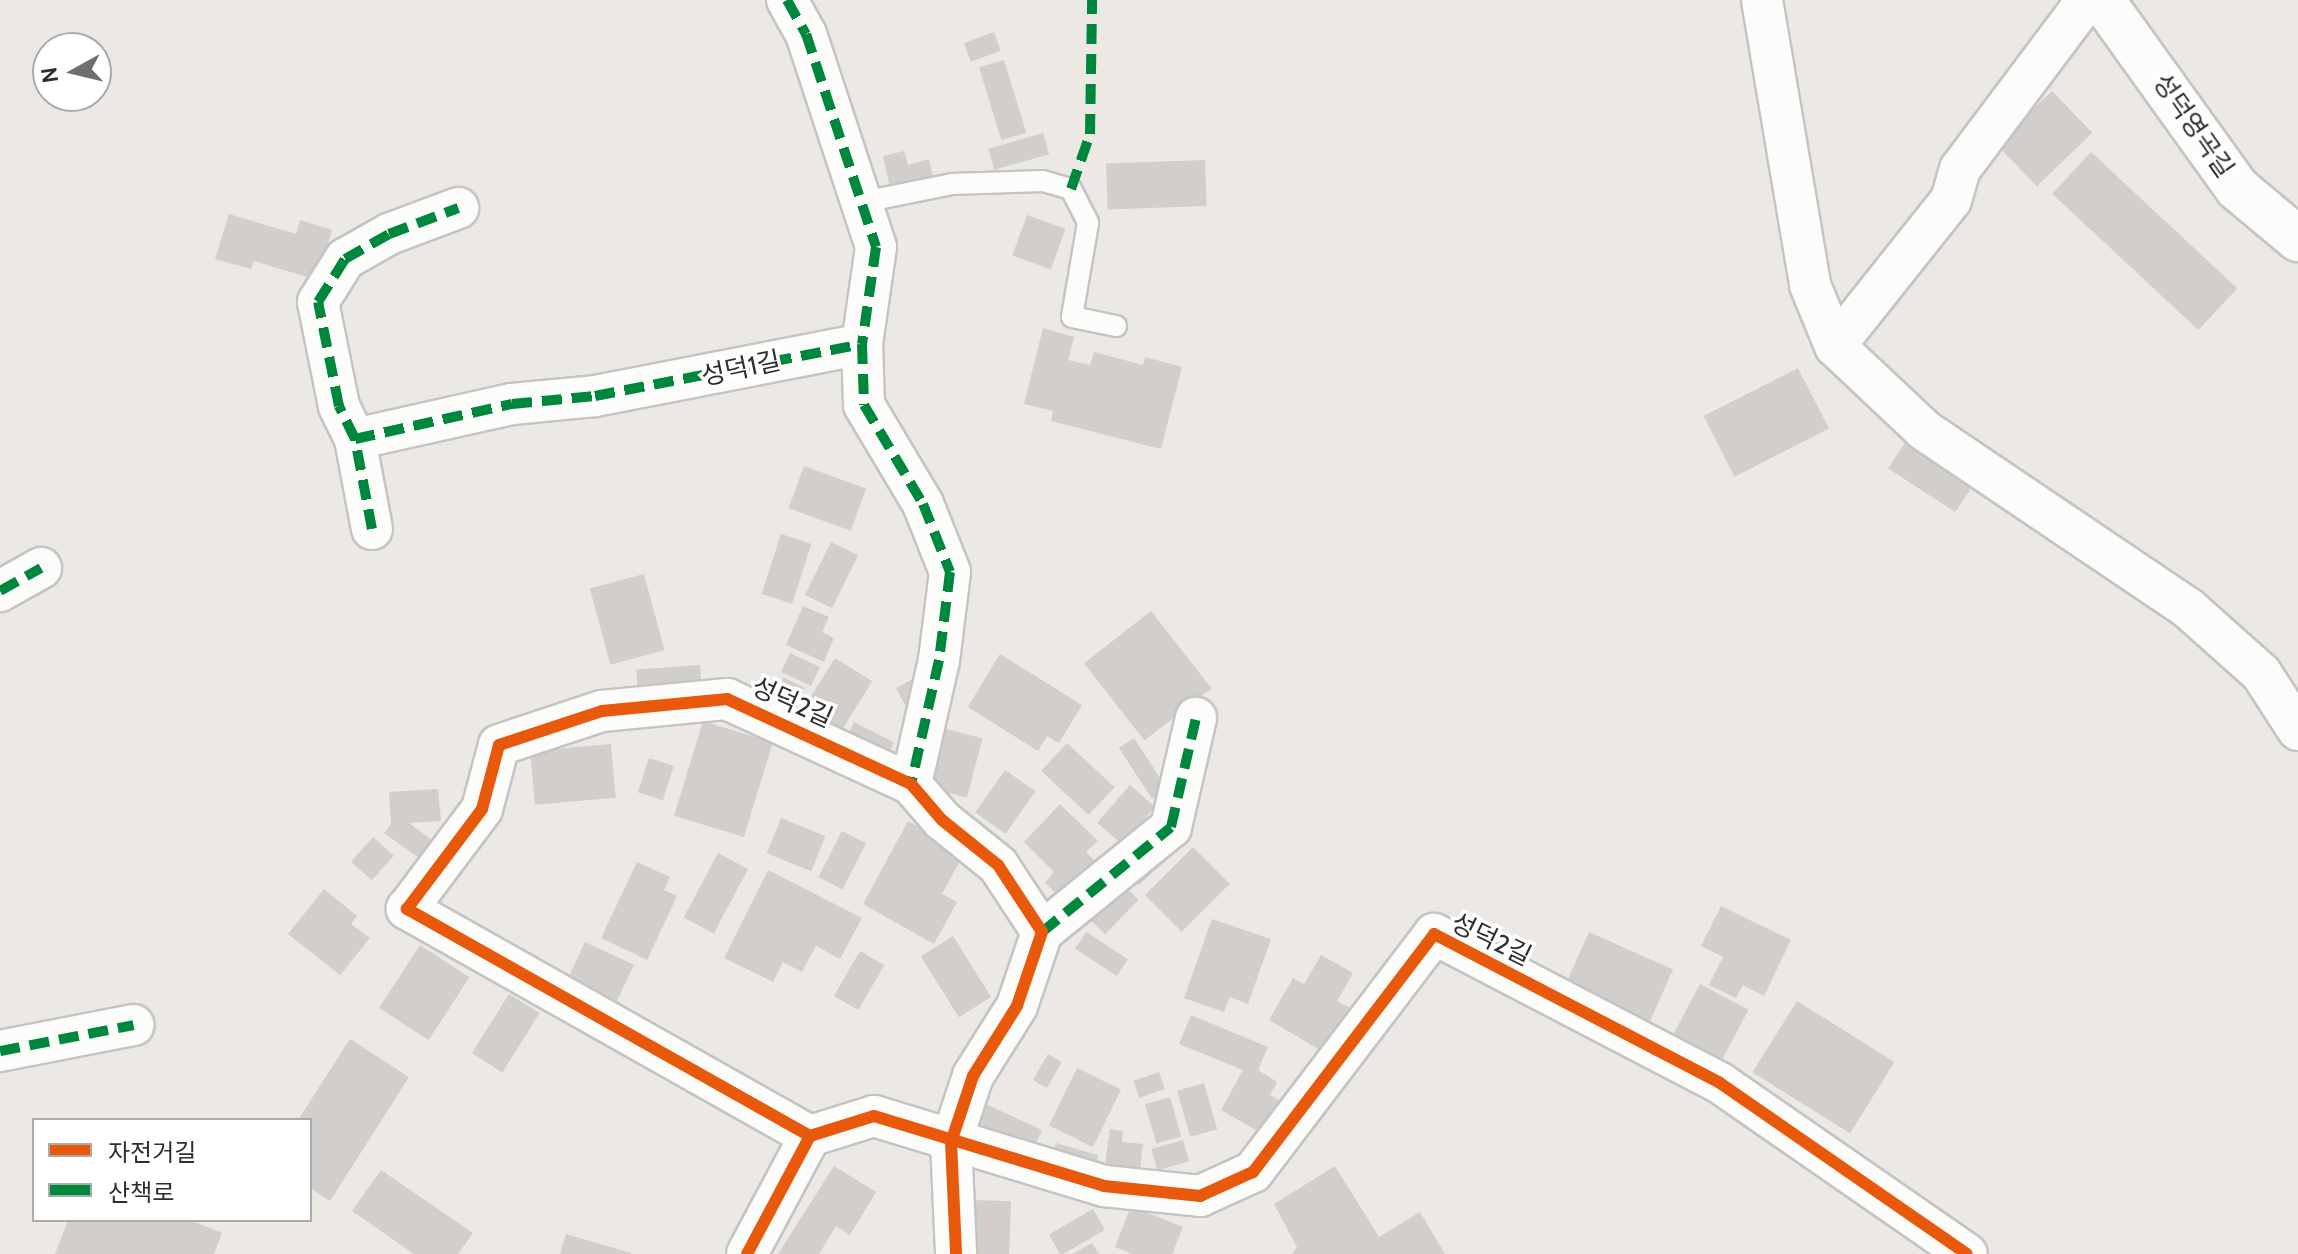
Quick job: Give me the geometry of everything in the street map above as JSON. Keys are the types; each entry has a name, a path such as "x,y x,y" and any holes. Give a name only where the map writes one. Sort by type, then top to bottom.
{"main road":[{"name":"성덕영곡길","path":"2102,0 2237,188 2298,239"}],"street":[{"path":"787,0 806,34 876,247 862,344 864,405 923,504 950,572 939,660 911,784"},
{"path":"1762,0 1810,285 1835,346 1924,430 2188,608 2261,673 2298,730"},
{"path":"1835,346 1951,200 1960,169 2087,0"},
{"path":"372,529 355,439 339,406 318,302 345,259 389,234 458,208"},
{"name":"성덕1길","path":"355,439 512,404 610,393 862,344"},
{"path":"0,591 41,568"},
{"name":"성덕2길","path":"1042,932 998,865 942,820 911,784 727,699 602,711 499,745 482,809 407,909 810,1136 874,1116 951,1142 1104,1186 1200,1196 1253,1172 1434,934 1720,1083 1967,1254"},
{"path":"956,1254 951,1142 973,1076 1017,1006 1042,932 1171,827 1196,718"},
{"path":"0,1051 134,1025"},
{"path":"747,1254 810,1136"}],"lane":[{"path":"863,202 952,184 1043,181 1071,189 1088,223 1072,317 1116,326"}],"building":[{"path":"994,32 1001,51 971,62 964,43"},
{"path":"1004,60 1026,133 1001,140 979,68"},
{"path":"2052,91 2092,133 2037,186 1997,144"},
{"path":"1043,133 1049,154 994,170 988,149"},
{"path":"904,151 908,165 929,159 933,177 890,188 883,156"},
{"path":"2091,152 2237,288 2198,330 2052,194"},
{"path":"1205,160 1207,206 1108,209 1106,163"},
{"path":"229,214 296,234 300,220 332,230 317,280 254,261 251,269 215,259"},
{"path":"1027,215 1066,229 1051,269 1012,255"},
{"path":"1043,328 1074,337 1068,360 1090,365 1094,352 1143,365 1145,357 1182,367 1161,449 1051,421 1053,411 1024,404"},
{"path":"1798,368 1829,429 1734,477 1704,416"},
{"path":"1910,435 1977,479 1955,512 1888,469"},
{"path":"804,466 866,489 851,531 789,508"},
{"path":"781,534 811,544 792,604 762,594"},
{"path":"831,542 858,555 832,608 805,595"},
{"path":"644,574 664,650 610,665 590,588"},
{"path":"803,606 829,617 822,632 834,638 824,662 786,645"},
{"path":"1151,611 1211,688 1144,741 1084,663"},
{"path":"790,653 820,667 811,686 781,672"},
{"path":"1000,654 1082,705 1059,743 1047,736 1038,751 968,707"},
{"path":"835,658 872,681 837,738 799,715"},
{"path":"700,665 702,692 638,696 636,669"},
{"path":"783,677 805,688 792,716 776,708"},
{"path":"911,680 924,704 909,712 896,688"},
{"path":"703,721 773,742 744,837 674,816"},
{"path":"854,722 894,742 884,763 844,742"},
{"path":"943,728 983,739 967,798 927,787"},
{"path":"1134,738 1167,789 1152,799 1119,748"},
{"path":"1067,743 1115,787 1089,815 1041,771"},
{"path":"611,744 616,798 535,805 530,751"},
{"path":"649,758 674,766 663,800 638,792"},
{"path":"1005,770 1035,791 1005,834 975,813"},
{"path":"1130,785 1155,807 1122,844 1097,823"},
{"path":"438,789 441,821 409,823 432,840 419,858 384,833 391,824 389,792"},
{"path":"1060,804 1098,841 1086,852 1101,867 1066,903 1045,883 1054,872 1024,842"},
{"path":"781,818 826,836 811,871 767,853"},
{"path":"908,821 965,852 942,894 957,902 934,944 863,904"},
{"path":"842,831 866,843 842,890 818,877"},
{"path":"373,837 394,856 372,880 351,862"},
{"path":"1160,841 1172,854 1139,885 1127,872"},
{"path":"1193,847 1230,884 1182,932 1145,895"},
{"path":"718,853 748,869 714,933 684,917"},
{"path":"637,862 670,877 664,890 677,896 647,960 601,938"},
{"path":"768,870 862,918 840,959 816,946 802,972 783,962 773,982 724,958"},
{"path":"1117,879 1139,900 1105,934 1084,914"},
{"path":"324,889 357,916 351,924 370,938 340,975 288,934"},
{"path":"1721,906 1791,940 1764,996 1743,985 1736,998 1709,985 1723,957 1701,946"},
{"path":"1212,919 1271,939 1248,1004 1230,997 1224,1012 1184,998"},
{"path":"1086,932 1128,959 1117,976 1075,949"},
{"path":"1589,932 1673,969 1650,1021 1566,983"},
{"path":"953,936 991,997 959,1017 921,956"},
{"path":"585,942 634,965 616,1004 567,981"},
{"path":"420,945 469,977 429,1040 379,1008"},
{"path":"860,951 884,965 858,1010 834,996"},
{"path":"1321,955 1353,973 1337,1001 1358,1012 1332,1057 1269,1020 1293,978 1304,984"},
{"path":"1700,984 1749,1010 1720,1063 1672,1037"},
{"path":"509,994 540,1013 502,1072 472,1053"},
{"path":"1797,1001 1895,1062 1850,1133 1752,1072"},
{"path":"1191,1015 1268,1047 1258,1070 1277,1082 1270,1095 1279,1100 1261,1133 1221,1110 1243,1070 1179,1044"},
{"path":"350,1039 409,1077 330,1201 312,1189 312,1118 299,1118"},
{"path":"1048,1054 1062,1062 1047,1088 1033,1080"},
{"path":"1077,1068 1121,1089 1093,1147 1049,1126"},
{"path":"1159,1072 1165,1089 1139,1098 1133,1081"},
{"path":"1204,1083 1217,1129 1190,1137 1177,1091"},
{"path":"1170,1097 1181,1136 1156,1144 1145,1104"},
{"path":"986,1104 1042,1130 1030,1157 973,1131"},
{"path":"1110,1129 1123,1131 1122,1142 1143,1144 1139,1178 1104,1173"},
{"path":"1183,1140 1189,1161 1157,1170 1151,1149"},
{"path":"1056,1143 1098,1155 1093,1172 1051,1160"},
{"path":"834,1166 876,1192 850,1235 836,1226 819,1254 778,1254"},
{"path":"1335,1166 1379,1237 1420,1212 1445,1254 1292,1254 1297,1247 1274,1204"},
{"path":"381,1170 473,1233 458,1254 414,1254 352,1211"},
{"path":"973,1200 1011,1201 1009,1254 971,1254"},
{"path":"1131,1206 1183,1227 1172,1254 1132,1254 1115,1247"},
{"path":"1093,1209 1105,1230 1063,1254 1049,1234"},
{"path":"67,1222 195,1222 222,1233 214,1254 55,1254"},
{"path":"566,1234 631,1253 631,1254 560,1254"},
{"path":"1092,1243 1099,1254 1072,1254"}],"marked path":[{"path":"787,0 806,34 876,247 862,344 864,405 923,504 950,572 939,660 911,784"},
{"path":"1071,189 1090,134 1092,0"},
{"path":"355,439 339,406 318,302 345,259 389,234 458,208"},
{"path":"372,529 355,439 512,404 595,396 862,344"},
{"path":"0,591 41,568"},
{"path":"1042,932 1171,827 1196,718"},
{"path":"0,1051 134,1025"}],"cycle path":[{"path":"810,1136 407,909 482,809 499,745 602,711 727,699 911,784 942,820 998,865 1042,932 1017,1006 973,1076 951,1142 956,1254"},
{"path":"747,1254 810,1136 874,1116 1104,1186 1200,1196 1253,1172 1434,934 1720,1083 1967,1254"}]}
